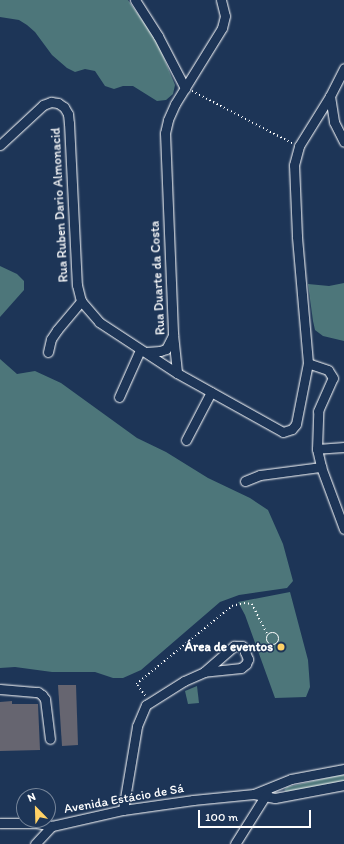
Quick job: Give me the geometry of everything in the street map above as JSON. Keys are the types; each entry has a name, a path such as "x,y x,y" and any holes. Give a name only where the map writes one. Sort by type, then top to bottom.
{"street":[{"path":"135,0 158,36 185,88"},
{"name":"Rua Duarte da Costa","path":"177,373 173,334 165,133 168,120 185,88 222,28 225,16 221,0"},
{"path":"177,373 283,432 292,429 296,424 308,363 297,236 294,165 299,146 318,117 344,68"},
{"path":"330,96 334,122 344,142"},
{"name":"Rua Ruben Dario Almonacid","path":"0,145 43,105 51,102 58,103 64,107 68,114 77,285 81,301 99,322 177,373"},
{"path":"318,117 334,122"},
{"path":"48,352 51,339 81,301"},
{"path":"119,397 143,351 160,351 166,349 173,334"},
{"path":"308,363 328,370 333,378 318,411 317,449 321,467 344,529"},
{"path":"186,440 211,392"},
{"path":"317,449 344,447"},
{"path":"245,481 260,475 321,467"},
{"path":"123,810 137,726 142,712 150,702 184,681 204,672"},
{"path":"0,689 30,691 42,695 45,699 50,739"},
{"name":"Avenida Estácio de Sá","path":"56,825 123,810 193,800 254,794 291,779 344,769"},
{"name":"Avenida Estácio de Sá","path":"254,794 275,798 344,785"},
{"path":"235,844 265,797 269,788"},
{"name":"Avenida Estácio de Sá","path":"0,823 16,823"},
{"path":"35,844 50,828"}],"path":[{"path":"185,88 299,146"},
{"path":"150,702 136,684 232,606 244,603 252,604 268,635 266,641 268,644 272,646 278,643 278,635 272,633 268,635"}],"green space":[{"path":"0,0 128,0 157,41 175,85 173,94 166,100 157,101 133,86 123,86 114,89 105,86 95,71 85,69 75,72 67,68 52,55 35,32 27,25 19,20 0,17"},
{"path":"0,266 17,274 24,281 24,290 0,317"},
{"path":"344,283 344,341 323,336 315,330 308,284 329,286"},
{"path":"0,359 17,374 35,371 61,383 137,438 166,452 208,478 250,498 268,510 283,544 293,581 287,588 239,595 220,602 141,670 123,678 113,678 95,672 52,672 15,667 0,668"},
{"name":"Área de eventos","path":"290,592 308,660 310,687 306,697 275,698 245,615 238,602"},
{"path":"197,686 199,703 188,704 185,691"},
{"path":"344,774 344,781 289,793 284,790 287,787"}],"building":[{"path":"58,685 76,685 78,745 62,746"},
{"path":"12,701 12,704 38,704 40,750 0,751 0,702"}],"place":[{"name":"Área de eventos","path":"281,647"}]}
